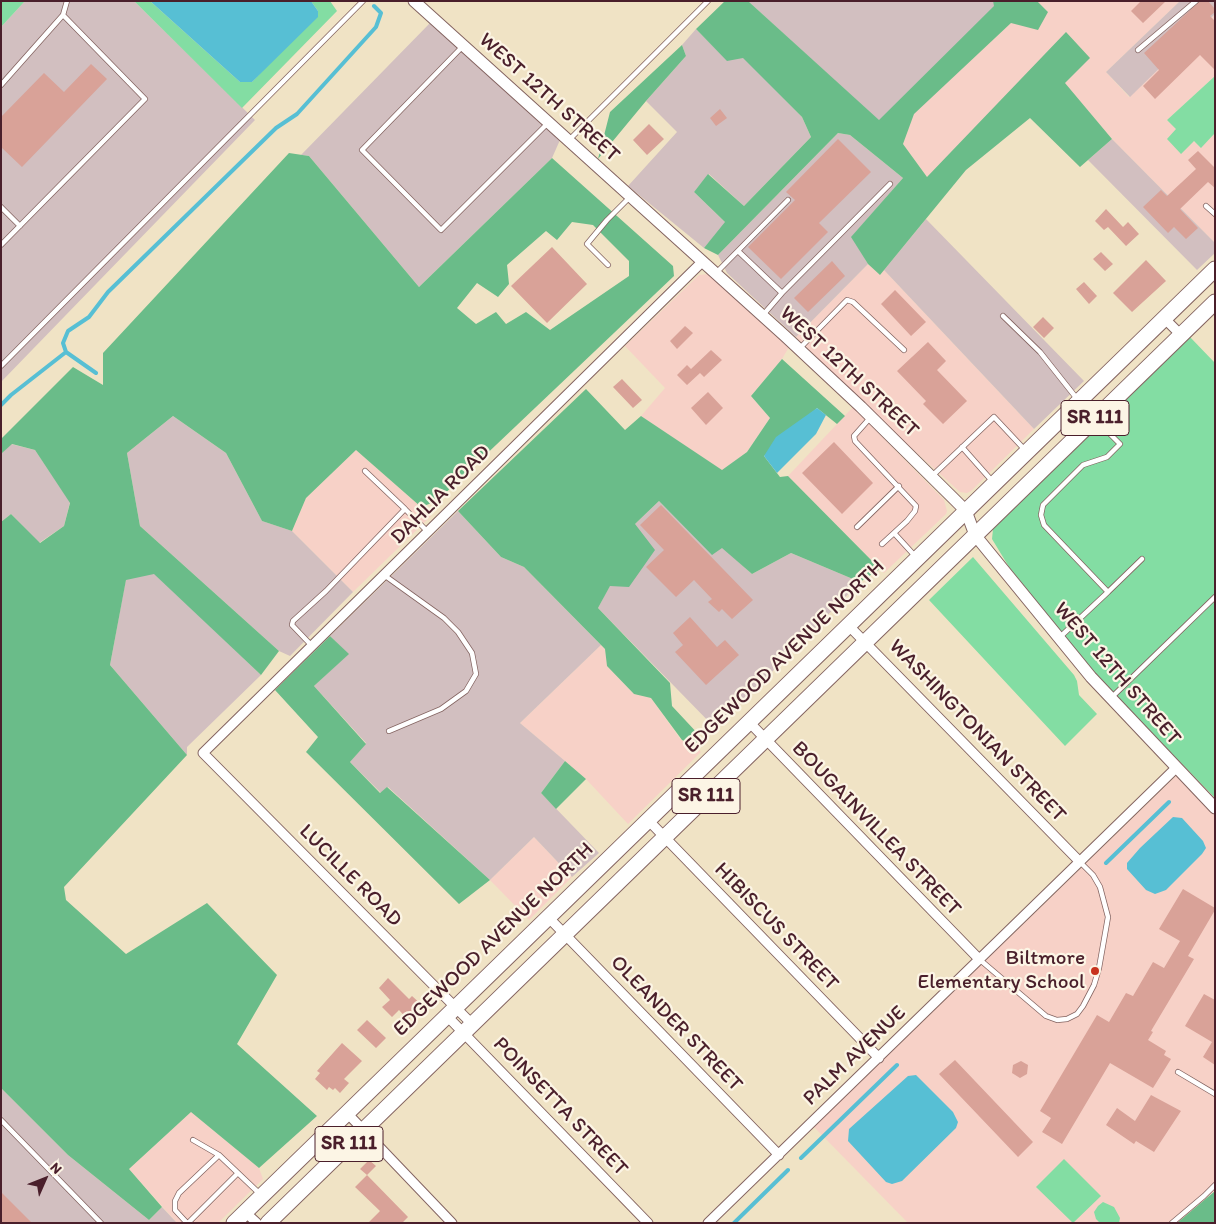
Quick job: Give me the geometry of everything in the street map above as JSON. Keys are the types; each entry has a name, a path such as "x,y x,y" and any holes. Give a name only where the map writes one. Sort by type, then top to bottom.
{"main road":[{"name":"EDGEWOOD AVENUE NORTH","path":"234,1223 1215,269"},
{"name":"EDGEWOOD AVENUE NORTH","path":"268,1223 1215,302"}],"street":[{"name":"WEST 12TH STREET","path":"414,1 799,349 966,511 975,535 1110,699 1215,808"},
{"name":"DAHLIA ROAD","path":"203,753 702,262"},
{"path":"1164,318 1181,335"},
{"name":"WASHINGTONIAN STREET","path":"848,625 1080,862"},
{"name":"BOUGAINVILLEA STREET","path":"749,722 979,959"},
{"name":"LUCILLE ROAD","path":"203,753 468,1028"},
{"name":"PALM AVENUE","path":"708,1223 1176,768"},
{"name":"HIBISCUS STREET","path":"648,820 879,1058"},
{"name":"OLEANDER STREET","path":"548,917 779,1155"},
{"name":"POINSETTA STREET","path":"468,1028 648,1223"},
{"path":"346,1113 452,1223"},
{"path":"246,1212 257,1223"}],"lane":[{"path":"1,86 63,15 67,1"},
{"path":"1,366 363,1"},
{"path":"568,141 708,1"},
{"path":"1138,50 1196,1"},
{"path":"1,245 144,99 63,15"},
{"path":"463,46 362,150 441,230 548,123"},
{"path":"763,316 782,293 890,184"},
{"path":"608,266 587,244 630,196"},
{"path":"715,274 788,200"},
{"path":"1206,206 1215,214"},
{"path":"1,207 20,226"},
{"path":"738,251 782,293"},
{"path":"799,349 847,300 853,302 904,350"},
{"path":"1003,316 1040,352 1079,401"},
{"path":"871,417 854,436 855,441 916,506 908,521 882,544"},
{"path":"931,477 994,417 1026,452"},
{"path":"1095,418 1120,444 1107,457 1083,465 1043,505 1041,515 1044,525 1108,592"},
{"path":"962,447 994,483"},
{"path":"365,471 428,532"},
{"path":"857,527 898,486"},
{"path":"312,646 292,625 293,621 326,591 404,509"},
{"path":"894,533 917,558"},
{"path":"1059,638 1142,559"},
{"path":"384,575 444,618 458,632 472,653 476,674 466,691 441,709 389,731"},
{"path":"1110,699 1215,596"},
{"path":"979,959 1046,1016 1057,1020 1067,1019 1077,1014 1090,992 1099,968 1108,917 1100,887 1093,875 1080,862"},
{"path":"1178,1072 1215,1094"},
{"path":"1,1120 101,1223"},
{"path":"193,1140 219,1155 262,1196"},
{"path":"219,1155 179,1193 175,1201 175,1210 187,1223 238,1173"},
{"path":"1172,1223 1215,1185"}],"shaded area":[{"path":"25,1 134,1 255,120 1,382 1,27"},
{"path":"748,1 993,1 995,6 879,121"},
{"path":"1037,1 1180,1 1106,72 1129,97 1215,14 1215,76 1167,120 1201,147 1215,133 1215,243 1112,139 1064,83 927,177 903,144 913,114 1011,23 1048,12"},
{"path":"1180,1 1215,1 1215,14 1130,97 1106,72"},
{"path":"430,23 560,140 552,158 419,287 309,156 301,155"},
{"path":"696,29 727,60 743,57 802,117 811,137 744,206 709,174 694,192 726,223 704,248 628,186 677,132 646,101 686,56 682,45"},
{"path":"838,133 850,135 903,178 852,237 868,264 796,337 727,273 718,255"},
{"path":"1112,139 1215,243 1215,253 1197,270 1088,160"},
{"path":"926,219 1084,381 1034,429 884,270"},
{"path":"868,264 880,275 884,270 1034,429 967,493 960,492 889,428 796,337"},
{"path":"709,274 789,347 782,359 751,396 770,418 747,452 722,471 641,416 665,388 625,346 699,275"},
{"path":"853,407 944,500 947,511 884,573 788,476"},
{"path":"173,416 226,453 262,521 292,531 353,592 290,656 279,651 140,526 127,453"},
{"path":"11,444 35,450 70,502 64,526 39,543 11,514 1,522 1,454"},
{"path":"356,450 431,516 353,592 292,531 306,498"},
{"path":"659,501 712,554 722,547 752,574 791,553 860,582 716,729 598,608 610,585 635,524"},
{"path":"458,511 501,557 524,567 601,645 520,723 565,761 541,793 599,853 572,877 534,837 490,880 388,787 381,793 350,762 366,743 314,686 348,654 330,636"},
{"path":"154,573 261,675 187,747 187,755 110,665 126,579"},
{"path":"601,645 605,649 607,666 634,694 651,698 681,740 695,746 701,752 628,824 586,779 520,723"},
{"name":"Biltmore Elementary School","path":"1176,776 1215,816 1215,1191 1177,1223 908,1223 814,1127"},
{"path":"534,837 572,877 529,920 490,880"},
{"path":"1,1088 68,1155 149,1220 162,1207 177,1223 1,1223"},
{"path":"191,1112 259,1168 263,1179 218,1223 177,1223 129,1169"}],"green space":[{"path":"1,1 25,1 1,27"},
{"path":"134,1 150,1 240,82 252,82 318,11 311,1 330,1 337,11 242,108"},
{"path":"725,1 748,1 879,120 994,6 993,1 1037,1 1048,12 1038,30 1011,23 914,114 903,144 927,177 1066,32 1090,58 1065,83 1112,139 1080,167 1030,118 966,170 880,275 868,264 851,237 903,178 850,135 838,133 718,255 704,248 725,222 694,192 708,174 744,206 811,137 802,117 743,58 727,61 696,29"},
{"path":"682,45 686,56 598,159 610,112"},
{"path":"1215,76 1215,133 1201,148 1194,141 1181,154 1167,139 1176,129 1167,120"},
{"path":"289,153 309,156 419,287 552,158 673,266 674,276 437,501 421,507 356,450 306,498 292,531 262,521 226,453 173,416 127,453 140,526 279,651 261,675 154,574 126,580 110,665 187,755 64,887 66,900 126,954 207,903 277,975 237,1044 317,1116 259,1168 191,1112 129,1169 162,1207 149,1220 68,1155 1,1088 1,522 11,514 40,543 64,526 70,503 35,450 12,444 1,454 1,439 73,367 103,385 103,353","holes":["572,222 593,225 629,261 629,276 550,330 526,312 506,324 496,312 476,324 457,308 477,283 498,297 509,284 507,265 546,231 557,240"]},
{"path":"1190,337 1215,363 1215,798 1113,693 1072,646 1009,567 992,539 993,529"},
{"path":"782,359 845,416 837,424 817,408 764,456 780,477 788,476 880,569 860,582 791,553 752,574 722,548 712,555 659,501 635,524 655,550 629,587 610,586 598,608 670,683 672,706 700,736 695,746 682,740 651,698 634,694 607,666 605,649 524,567 501,557 458,511 586,389 625,430 641,416 722,470 747,452 770,418 751,396"},
{"path":"973,557 1074,675 1079,695 1097,714 1065,746 929,600"},
{"path":"330,636 349,654 314,686 366,744 350,762 380,793 387,787 490,880 459,904 306,752 318,737 275,690"},
{"path":"565,761 586,779 556,809 541,793"},
{"path":"1064,1159 1101,1196 1073,1223 1036,1187"},
{"path":"1215,1191 1215,1223 1177,1223"},
{"path":"1103,1202 1114,1207 1120,1218 1119,1223 1100,1223 1096,1219 1094,1212"}],"water":[{"path":"150,1 311,1 318,11 318,17 252,82 240,82"},
{"path":"817,408 826,415 816,434 777,473 764,456 776,437"},
{"path":"1173,817 1182,818 1203,841 1206,848 1166,890 1155,894 1146,890 1127,869 1127,863"},
{"path":"916,1075 953,1112 958,1122 956,1128 902,1181 892,1184 886,1182 848,1141 849,1129 908,1076"}],"building":[{"path":"1141,1 1166,1 1143,23 1131,11"},
{"path":"1200,1 1208,1 1215,9 1215,12 1210,16 1215,21 1215,70 1200,55 1155,99 1143,86 1159,70 1144,53"},
{"path":"91,64 107,79 22,167 1,147 1,117 44,73 64,92"},
{"path":"720,109 727,118 716,126 710,118"},
{"path":"649,124 664,139 647,155 633,140"},
{"path":"838,139 871,172 819,223 828,232 781,279 748,247 795,200 786,192"},
{"path":"1198,151 1215,168 1215,188 1208,182 1180,209 1198,228 1186,239 1174,227 1168,233 1143,207 1161,190 1167,196 1196,169 1188,160"},
{"path":"1106,209 1123,227 1128,222 1139,234 1126,246 1108,227 1104,230 1095,221"},
{"path":"552,247 587,284 547,323 511,286"},
{"path":"1101,252 1113,264 1105,271 1093,259"},
{"path":"1146,260 1166,281 1132,312 1113,293"},
{"path":"832,261 845,276 808,312 794,298"},
{"path":"1084,282 1097,296 1089,304 1076,289"},
{"path":"895,290 926,322 911,336 881,304"},
{"path":"1043,317 1054,328 1044,338 1033,327"},
{"path":"685,326 693,333 677,349 670,341"},
{"path":"928,342 946,361 937,370 967,401 943,424 923,404 926,401 897,371"},
{"path":"711,350 722,360 704,377 700,373 687,385 677,375 687,365 691,369"},
{"path":"622,379 642,400 633,408 613,387"},
{"path":"708,392 723,408 706,425 691,408"},
{"path":"834,442 873,483 842,514 802,473"},
{"path":"661,505 753,600 732,619 722,609 719,612 708,602 712,599 694,580 676,597 646,567 664,550 640,525"},
{"path":"690,617 717,647 725,640 739,655 706,685 675,652 683,645 673,633"},
{"path":"1183,889 1215,908 1215,910 1188,956 1194,959 1151,1031 1153,1032 1148,1040 1166,1051 1164,1055 1171,1059 1153,1088 1110,1063 1062,1144 1042,1132 1051,1118 1040,1111 1097,1015 1109,1022 1126,993 1133,996 1153,962 1164,968 1180,941 1159,929"},
{"path":"388,978 409,999 412,996 423,1006 408,1020 399,1010 392,1017 382,1007 390,1000 379,988"},
{"path":"1204,994 1215,1000 1215,1065 1203,1057 1212,1042 1185,1026"},
{"path":"367,1020 386,1038 376,1048 357,1030"},
{"path":"342,1043 362,1061 344,1079 349,1083 340,1093 335,1088 333,1090 329,1087 327,1090 315,1079 320,1073 317,1071"},
{"path":"955,1060 1033,1142 1018,1157 939,1074"},
{"path":"1021,1061 1028,1065 1027,1074 1020,1078 1012,1073 1013,1065"},
{"path":"1151,1095 1181,1111 1154,1152 1136,1141 1134,1144 1106,1125 1117,1108 1135,1121"},
{"path":"369,1160 376,1166 367,1175 360,1169"},
{"path":"367,1175 408,1217 402,1223 368,1223 380,1211 355,1187"},
{"path":"1,1192 32,1223 1,1223"}],"waterway":[{"path":"1,405 66,352 63,343 68,331 89,317 108,292 276,128 297,114 376,27 381,13 374,6"},
{"path":"66,352 96,373"},
{"path":"1106,863 1169,802"},
{"path":"801,1158 897,1065"},
{"path":"734,1223 788,1170"}],"place":[{"name":"Biltmore Elementary School","path":"1095,971"}]}
